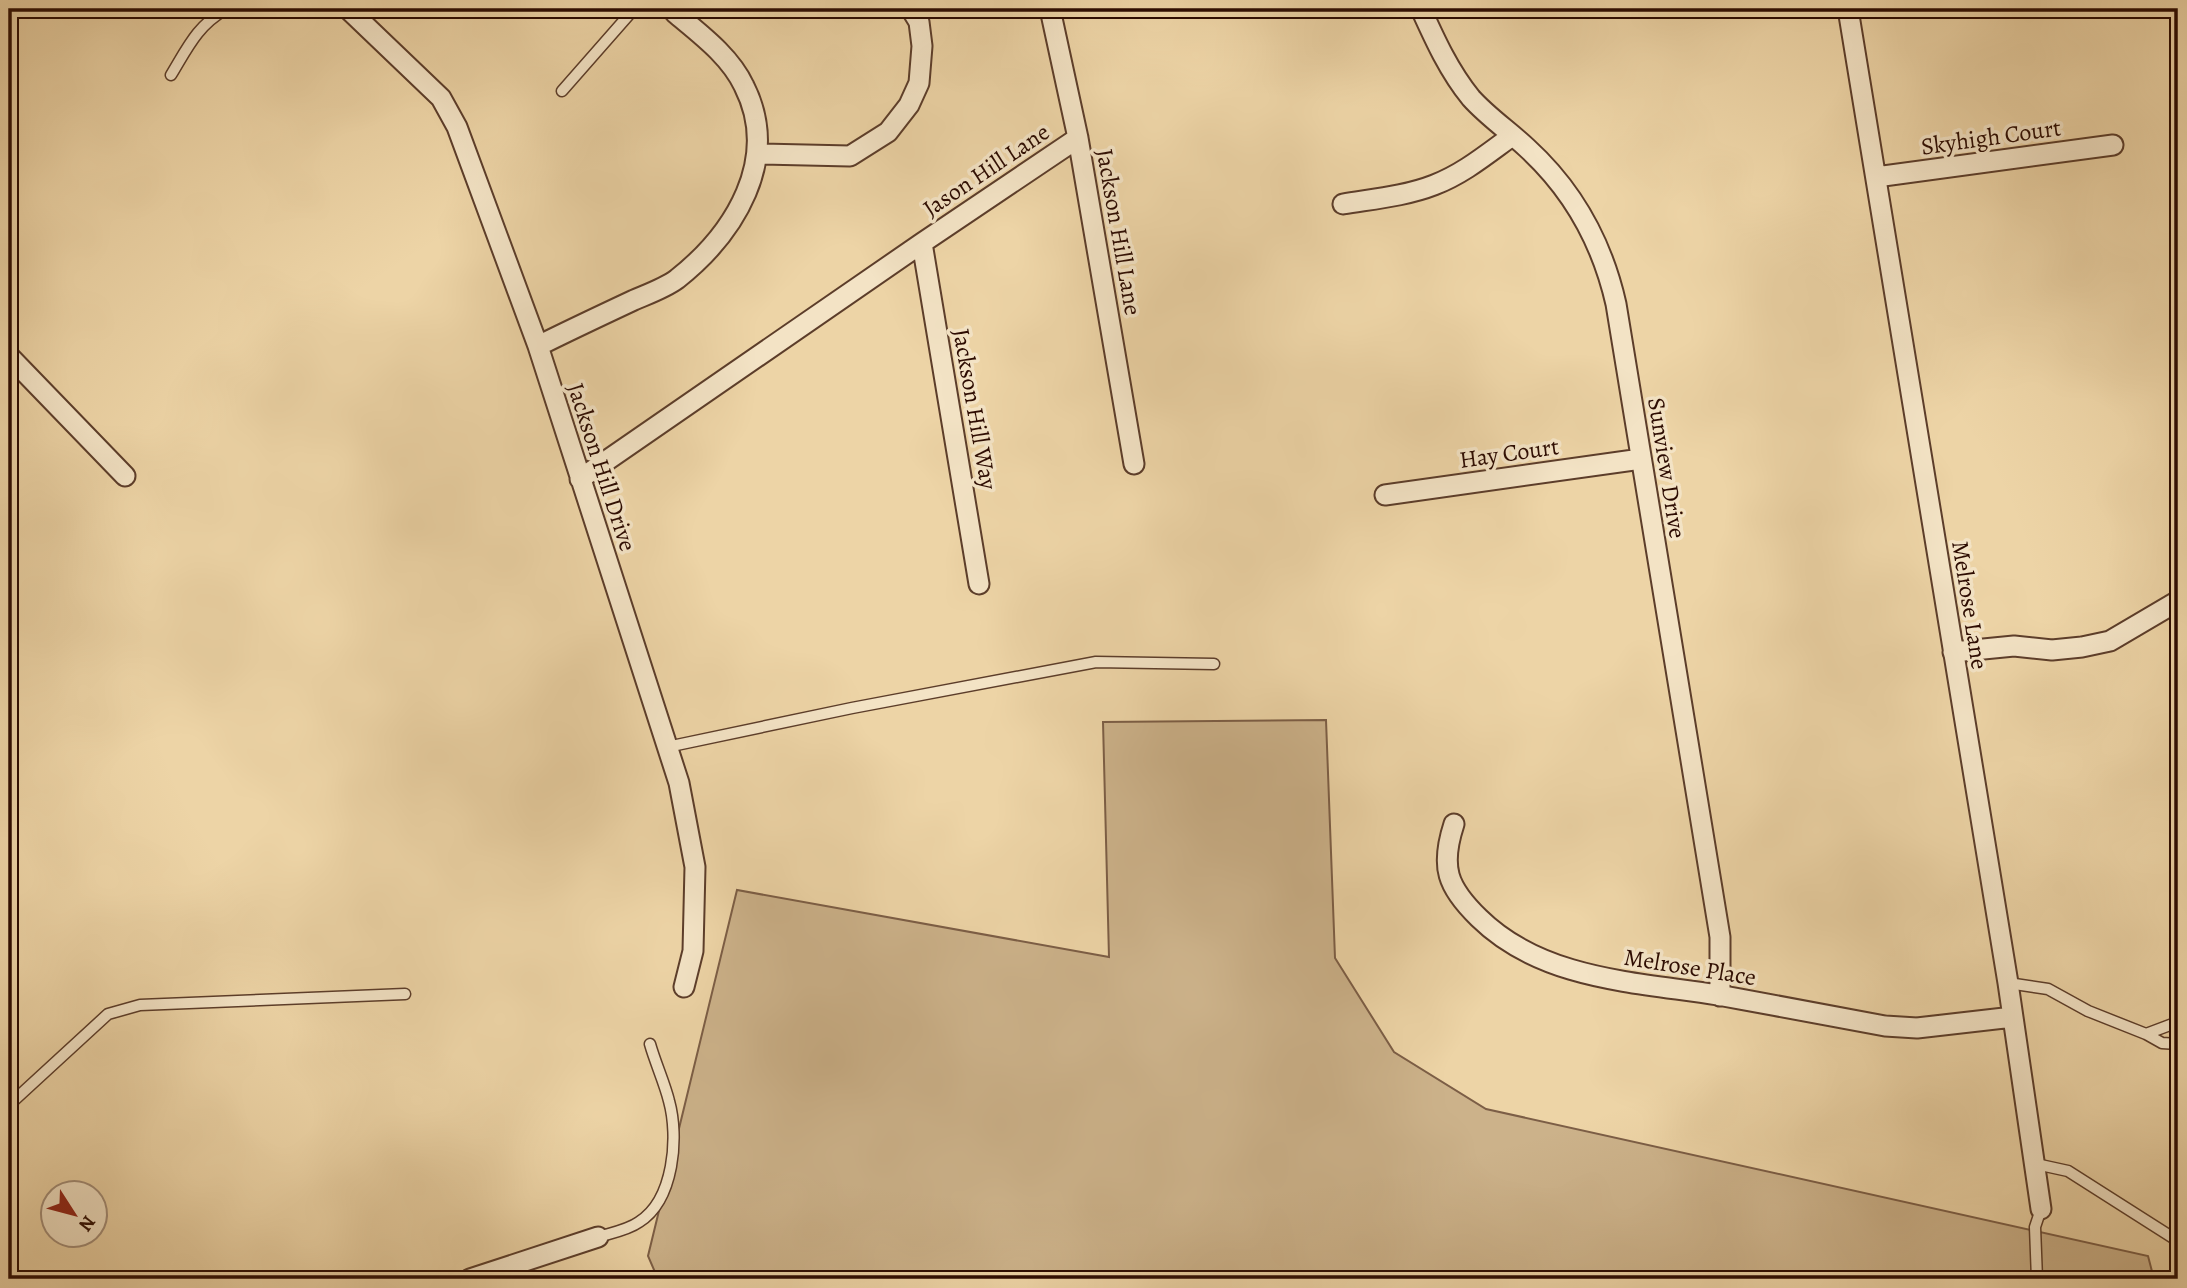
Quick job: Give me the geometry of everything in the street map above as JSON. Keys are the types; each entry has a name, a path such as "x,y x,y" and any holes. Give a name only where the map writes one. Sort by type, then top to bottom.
{"street":[{"name":"Jackson Hill Drive","path":"348,9 441,98 457,127 538,346 679,783 695,867 693,951 684,987"},
{"path":"538,346 676,281 722,237 753,179 758,154 756,117 744,84 715,48 675,13 674,9"},
{"path":"758,154 850,156 888,132 909,105 919,83 922,46 919,22 911,9"},
{"name":"Jackson Hill Lane","path":"1050,9 1079,138 1134,464"},
{"name":"Sunview Drive","path":"1422,9 1444,58 1457,79 1488,116 1557,179 1583,215 1600,248 1616,304 1720,936 1720,996"},
{"name":"Melrose Lane","path":"1848,9 2008,983 2041,1209"},
{"path":"1343,204 1435,185 1462,172 1512,136"},
{"name":"Jason Hill Lane","path":"922,243 1079,138"},
{"name":"Skyhigh Court","path":"1876,177 2113,145"},
{"path":"580,479 922,243"},
{"name":"Jackson Hill Way","path":"922,243 979,584"},
{"path":"9,356 125,476"},
{"name":"Hay Court","path":"1385,495 1641,458"},
{"path":"1953,652 2014,646 2052,650 2082,648 2110,641 2178,601"},
{"name":"Melrose Place","path":"1454,824 1446,848 1447,871 1452,887 1469,909 1490,929 1529,955 1577,971 1885,1026 1917,1028 2013,1017"},
{"path":"470,1279 598,1237"}],"lane":[{"path":"171,75 195,35 208,20 226,9"},
{"path":"562,91 634,9"},
{"path":"667,747 852,708 1096,662 1214,664"},
{"path":"2008,983 2048,989 2088,1011 2162,1043 2178,1044"},
{"path":"9,1105 108,1014 120,1009 140,1005 405,994"},
{"path":"2146,1034 2178,1021"},
{"path":"598,1237 641,1221 659,1200 670,1176 673,1142 670,1101 650,1044"},
{"path":"2036,1164 2068,1171 2178,1241"},
{"path":"2037,1279 2035,1227 2041,1209"}],"shaded area":[{"path":"1326,720 1335,958 1394,1052 1486,1109 2148,1256 2154,1279 658,1279 648,1256 737,890 1109,957 1103,722"}]}
